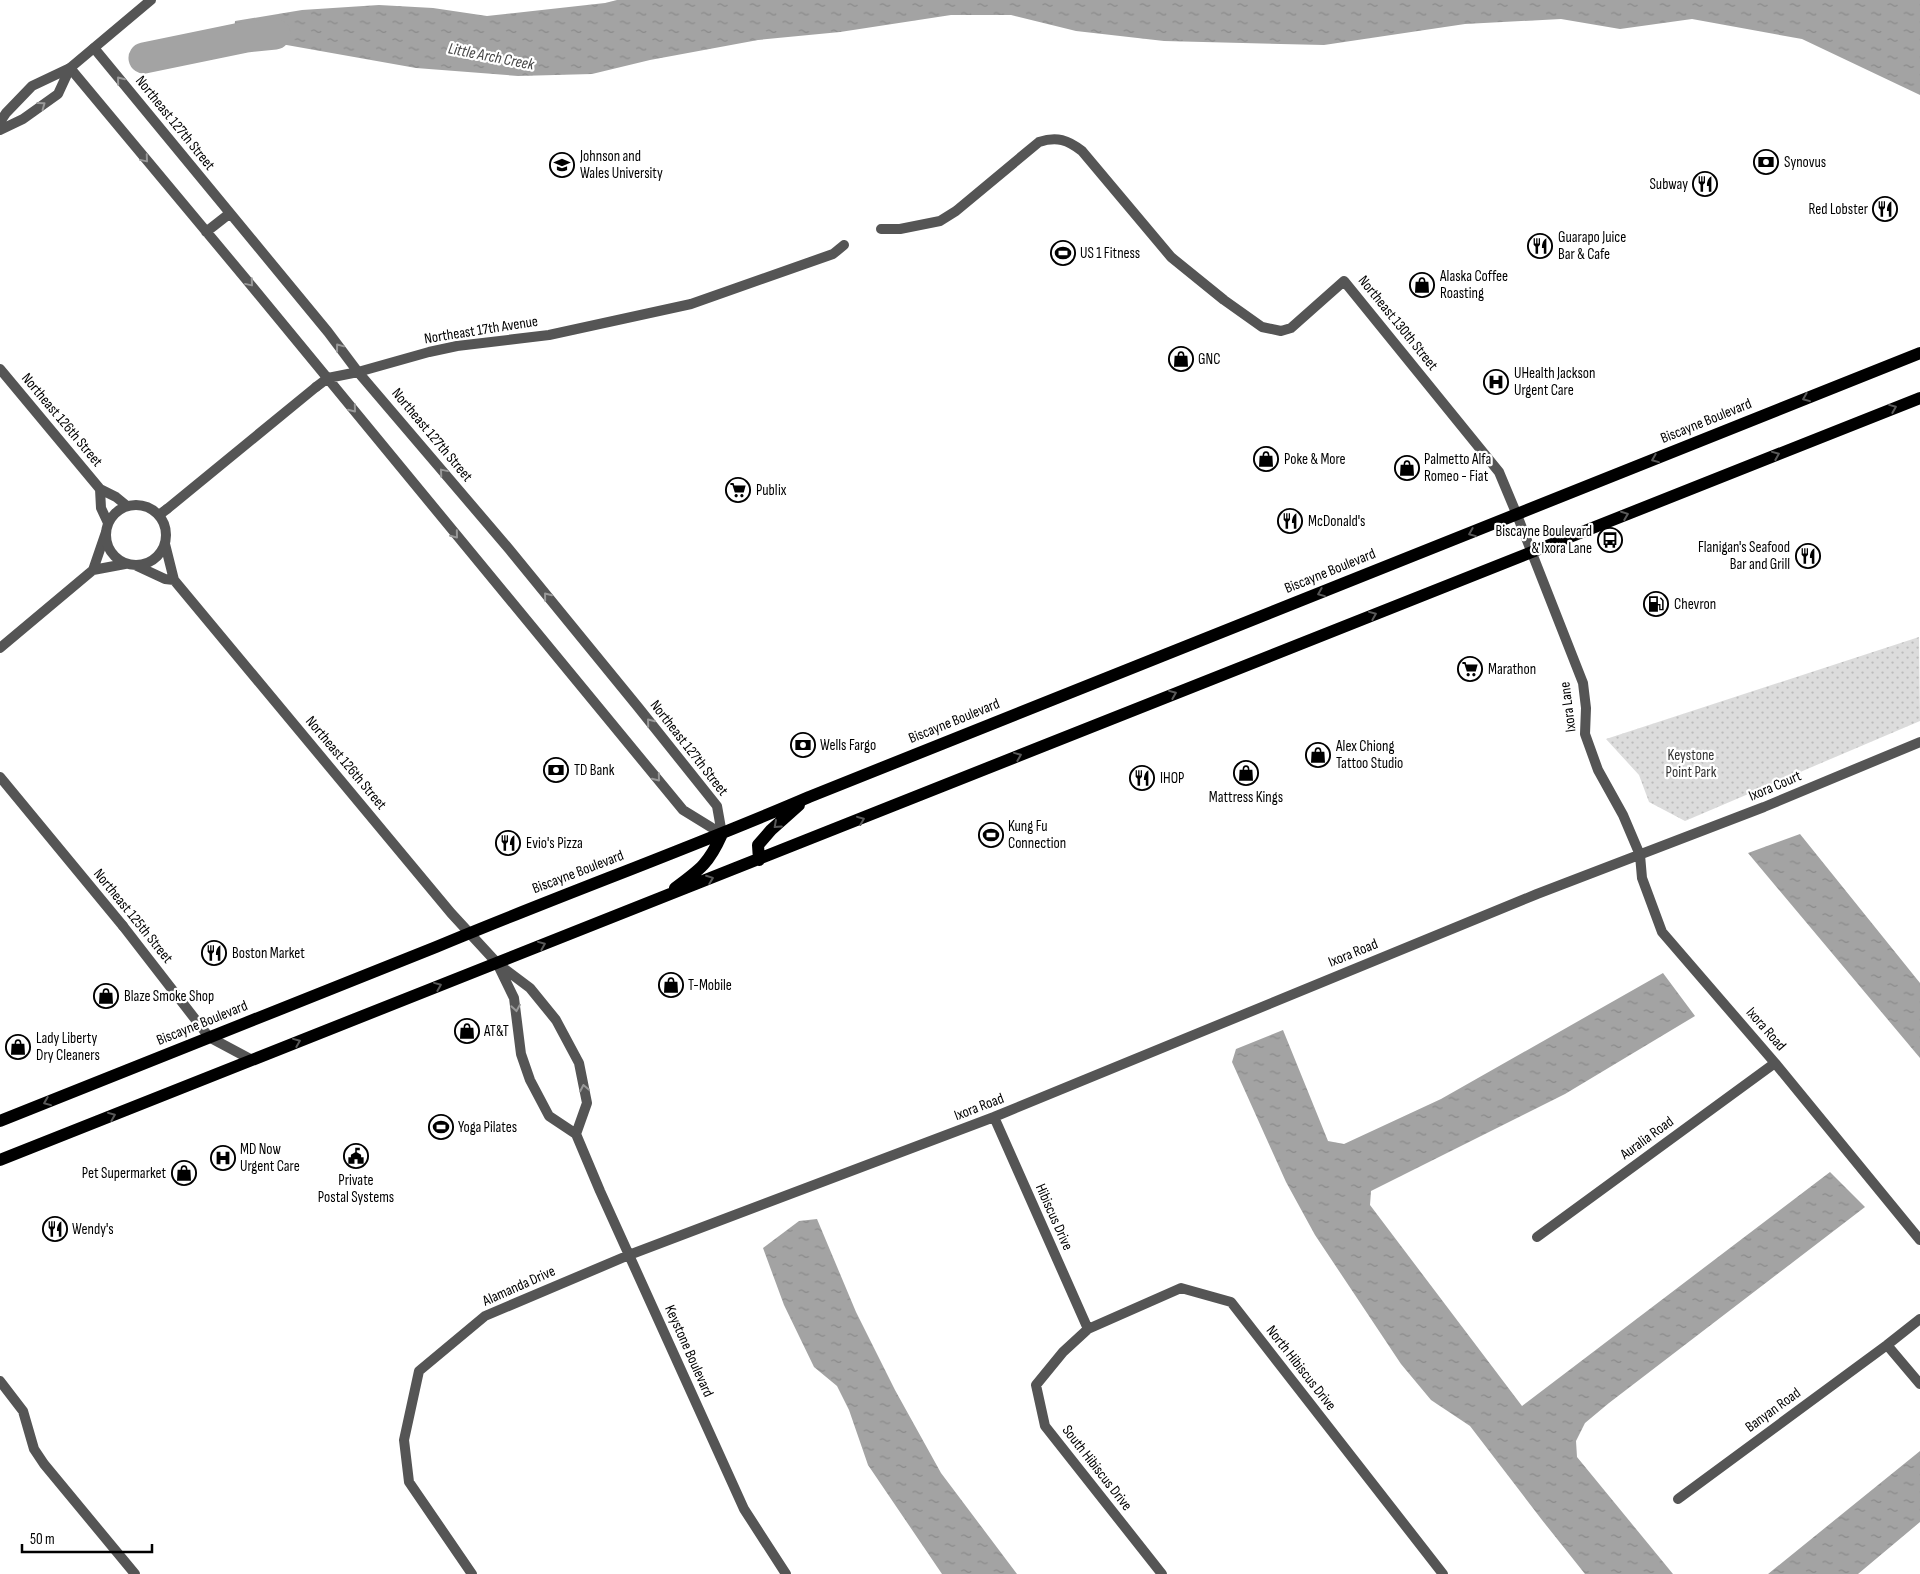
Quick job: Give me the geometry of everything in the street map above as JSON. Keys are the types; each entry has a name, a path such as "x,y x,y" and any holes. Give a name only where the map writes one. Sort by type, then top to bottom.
{"main road":[{"name":"Biscayne Boulevard","path":"0,1121 722,834 809,797 1920,353"},
{"path":"0,1160 1920,398"},
{"path":"759,860 758,845 771,830 809,797"},
{"path":"661,898 697,872 713,855 722,834"}],"street":[{"path":"0,122 32,86 70,68 151,0"},
{"name":"Northeast 127th Street","path":"94,48 328,332 358,372 509,549 705,790 717,806 722,834"},
{"path":"0,130 23,119 58,94 70,68"},
{"path":"70,68 683,810 722,834"},
{"name":"Northeast 130th Street","path":"881,229 900,229 940,221 956,211 1039,142 1049,139 1060,139 1072,143 1082,151 1171,257 1224,300 1262,327 1280,331 1291,328 1344,281 1499,472 1518,514 1531,552"},
{"path":"206,232 229,214"},
{"name":"Northeast 17th Avenue","path":"163,512 328,378 457,346 539,336 691,304 833,254 844,245"},
{"name":"Northeast 126th Street","path":"0,369 100,489 116,497 127,506"},
{"name":"Northeast 126th Street","path":"100,489 101,508 107,528"},
{"path":"93,570 107,528 115,512 127,506 139,505 163,512 166,529 165,544 161,552 147,564 137,566"},
{"path":"107,528 106,542 110,551 125,564"},
{"name":"Northeast 126th Street","path":"165,544 174,580 451,913 497,963"},
{"name":"Ixora Lane","path":"1531,552 1582,683 1586,708 1585,734 1598,770 1623,815 1640,855"},
{"path":"0,648 93,570 125,564 137,566 165,579 174,580"},
{"name":"Ixora Court","path":"1640,855 1764,807 1920,742"},
{"name":"Northeast 125th Street","path":"0,777 123,926 209,1037 252,1060"},
{"name":"Ixora Road","path":"629,1255 994,1117 1583,875 1640,855 1642,878 1662,932 1775,1063 1920,1240"},
{"path":"497,963 530,988 556,1020 579,1063 587,1103 576,1134 549,1116 530,1080 521,1054 514,998 497,963"},
{"name":"Auralia Road","path":"1537,1237 1775,1063"},
{"name":"Hibiscus Drive","path":"994,1117 1088,1328"},
{"name":"Keystone Boulevard","path":"576,1134 744,1509 786,1574"},
{"name":"Alamanda Drive","path":"472,1574 409,1482 404,1440 419,1371 485,1316 629,1255"},
{"name":"North Hibiscus Drive","path":"1088,1328 1181,1288 1231,1302 1443,1574"},
{"path":"1920,1319 1887,1345 1920,1384"},
{"name":"South Hibiscus Drive","path":"1088,1328 1063,1352 1036,1385 1045,1426 1162,1574"},
{"name":"Banyan Road","path":"1678,1499 1887,1345"},
{"path":"0,1381 24,1411 34,1449 44,1464 135,1574"}],"green space":[{"name":"Keystone Point Park","path":"1919,637 1920,721 1685,821 1649,802 1639,775 1606,739"}],"water":[{"path":"617,0 1920,0 1920,95 1802,39 1692,19 1620,29 1561,19 1465,24 1324,45 1164,41 1076,31 1011,15 951,15 840,32 758,40 650,60 592,74 518,76 416,68 281,44 233,45 235,21 302,10 379,5 433,8 487,16 605,3"},
{"path":"1800,834 1920,983 1920,1058 1748,853"},
{"path":"1663,973 1695,1016 1565,1094 1371,1191 1370,1205 1522,1406 1830,1172 1865,1207 1585,1423 1576,1441 1577,1457 1673,1574 1585,1574 1470,1426 1431,1400 1401,1364 1315,1235 1286,1182 1232,1062 1236,1049 1283,1030 1328,1141 1344,1144 1441,1099"},
{"path":"817,1219 856,1312 895,1390 941,1473 1017,1574 942,1574 868,1465 849,1410 837,1386 814,1367 784,1305 763,1248 799,1221"},
{"path":"1920,1451 1920,1522 1858,1574 1768,1574"}],"waterway":[{"name":"Little Arch Creek","path":"144,58 246,37 275,34"}],"place":[{"name":"Synovus","path":"1766,162"},
{"name":"Johnson and Wales University","path":"562,165"},
{"name":"Subway","path":"1705,184"},
{"name":"Red Lobster","path":"1885,209"},
{"name":"Guarapo Juice Bar & Cafe","path":"1540,246"},
{"name":"US 1 Fitness","path":"1063,253"},
{"name":"Alaska Coffee Roasting","path":"1422,285"},
{"name":"GNC","path":"1181,359"},
{"name":"UHealth Jackson Urgent Care","path":"1496,382"},
{"name":"Poke & More","path":"1266,459"},
{"name":"Palmetto Alfa Romeo - Fiat","path":"1407,468"},
{"name":"Publix","path":"738,490"},
{"name":"McDonald's","path":"1290,521"},
{"name":"Biscayne Boulevard & Ixora Lane","path":"1610,540"},
{"name":"Flanigan's Seafood Bar and Grill","path":"1808,556"},
{"name":"Chevron","path":"1656,604"},
{"name":"Marathon","path":"1470,669"},
{"name":"Wells Fargo","path":"803,745"},
{"name":"Alex Chiong Tattoo Studio","path":"1318,755"},
{"name":"TD Bank","path":"556,770"},
{"name":"Mattress Kings","path":"1246,773"},
{"name":"IHOP","path":"1142,778"},
{"name":"Kung Fu Connection","path":"991,835"},
{"name":"Evio's Pizza","path":"508,843"},
{"name":"Boston Market","path":"214,953"},
{"name":"T-Mobile","path":"671,985"},
{"name":"Blaze Smoke Shop","path":"106,996"},
{"name":"AT&T","path":"467,1031"},
{"name":"Lady Liberty Dry Cleaners","path":"18,1047"},
{"name":"Yoga Pilates","path":"441,1127"},
{"name":"Private Postal Systems","path":"356,1156"},
{"name":"MD Now Urgent Care","path":"223,1158"},
{"name":"Pet Supermarket","path":"184,1173"},
{"name":"Wendy's","path":"55,1229"}]}
